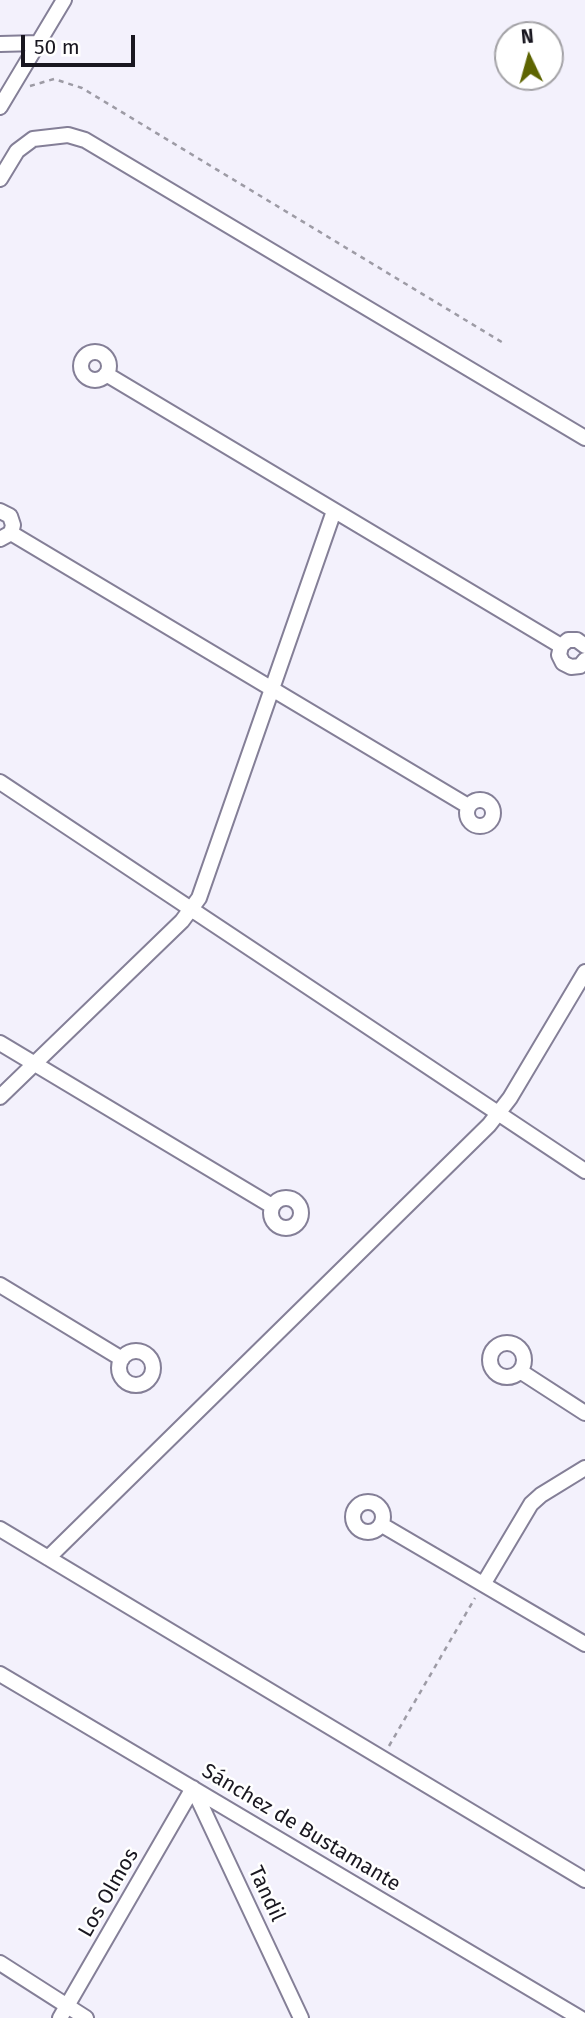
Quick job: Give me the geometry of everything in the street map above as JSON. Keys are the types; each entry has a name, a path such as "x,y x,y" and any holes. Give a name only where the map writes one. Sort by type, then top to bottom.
{"street":[{"path":"0,107 64,0"},
{"path":"2,45 38,43"},
{"path":"0,179 17,151 33,139 68,135 85,140 585,438"},
{"path":"106,374 561,646"},
{"path":"0,1097 191,911 199,898 334,511"},
{"path":"0,512 12,520 5,536 468,806"},
{"path":"561,646 572,639 585,646"},
{"path":"561,646 560,659 566,666 575,667 585,660"},
{"path":"0,782 585,1171"},
{"path":"48,1558 498,1114 585,972"},
{"path":"0,1043 272,1206"},
{"path":"0,1285 122,1359"},
{"path":"520,1371 585,1413"},
{"path":"484,1583 531,1504 585,1468"},
{"path":"382,1525 585,1644"},
{"path":"0,1530 585,1880"},
{"name":"Sánchez de Bustamante","path":"0,1674 580,2018"},
{"name":"Los Olmos","path":"64,2012 193,1788"},
{"name":"Tandil","path":"193,1788 301,2018"},
{"path":"0,1963 64,2012 86,2018"}],"path":[{"path":"18,77 30,86 54,79 82,88 505,344"},
{"path":"382,1758 484,1583"}]}
